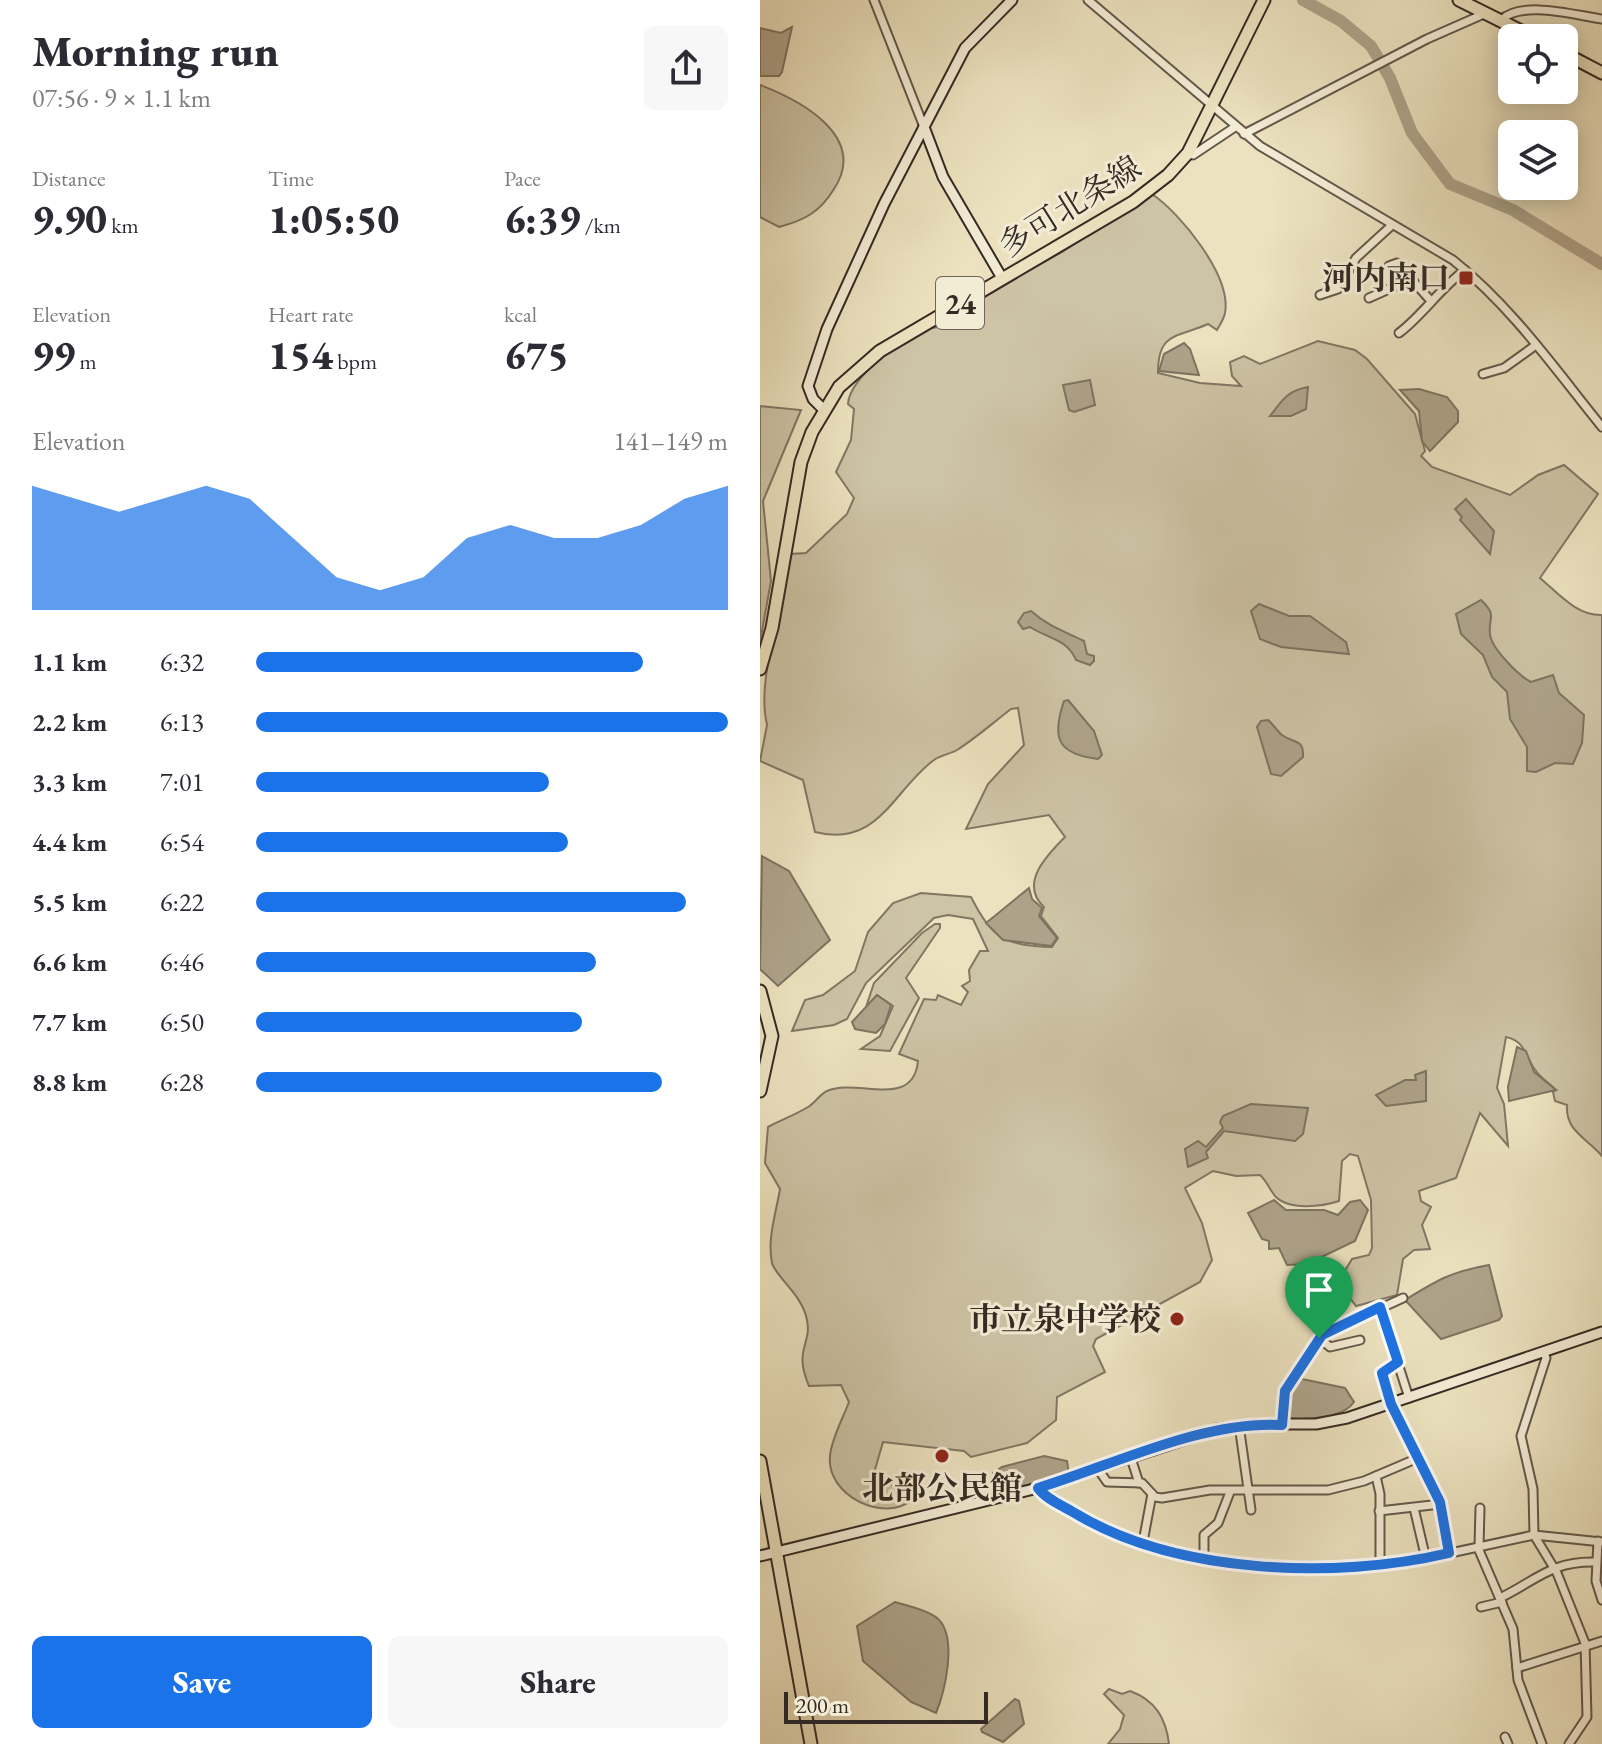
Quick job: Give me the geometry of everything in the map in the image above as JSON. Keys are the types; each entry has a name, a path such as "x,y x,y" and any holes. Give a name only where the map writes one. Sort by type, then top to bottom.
{"main road":[{"name":"多可北条線","path":"760,669 772,628 794,488 801,462 824,410 839,387 880,351 1133,202 1168,175 1188,153 1264,0"},
{"path":"1459,0 1509,24"},
{"path":"824,410 813,399 808,386 827,329 965,48 1011,1"},
{"path":"1578,60 1602,73"},
{"path":"924,127 943,177 1002,278"},
{"path":"760,991 772,1036 760,1091"},
{"path":"760,1556 1038,1488 1202,1433 1239,1425 1331,1421 1391,1404 1602,1332"},
{"path":"760,1461 811,1744"}],"street":[{"path":"874,0 924,127"},
{"path":"1088,0 1244,134 1290,166 1469,270 1498,300 1602,427"},
{"path":"1501,20 1508,12 1529,9 1602,19"},
{"path":"1244,134 1486,13"},
{"path":"1188,153 1193,155 1235,127"},
{"path":"1320,295 1338,289 1356,258 1391,226"},
{"path":"1389,266 1397,263 1431,301"},
{"path":"1399,333 1425,313 1431,301 1469,270"},
{"path":"1369,298 1411,279"},
{"path":"1483,374 1504,368 1536,345"},
{"path":"1282,1425 1285,1391 1319,1338 1329,1330 1403,1298"},
{"path":"1380,1307 1409,1398"},
{"path":"1319,1338 1330,1347 1360,1340"},
{"path":"1544,1352 1546,1358 1521,1436 1533,1489 1534,1535 1553,1568 1586,1647 1587,1717 1569,1744"},
{"path":"1398,1362 1382,1373 1391,1404 1441,1504 1449,1553"},
{"path":"1239,1425 1251,1510"},
{"path":"1131,1458 1139,1483"},
{"path":"1098,1469 1107,1482 1139,1483 1162,1498 1210,1490 1230,1492 1294,1487 1328,1490 1376,1476 1418,1458"},
{"path":"1376,1476 1380,1566"},
{"path":"1038,1488 1104,1531 1204,1559 1243,1565 1380,1566 1534,1535 1600,1542 1595,1562 1602,1599"},
{"path":"1204,1559 1204,1535 1218,1523 1230,1492"},
{"path":"1143,1542 1152,1494"},
{"path":"1379,1511 1441,1504"},
{"path":"1414,1508 1426,1559"},
{"path":"1480,1508 1479,1547 1513,1629 1522,1693 1542,1744"},
{"path":"1481,1607 1501,1600 1553,1568 1575,1562 1595,1562"},
{"path":"1517,1668 1602,1641"}],"shaded area":[{"path":"792,27 782,72 779,76 760,76 760,28 781,33"},
{"path":"760,85 811,111 837,137 843,153 842,170 823,204 804,218 779,227 760,217"},
{"path":"1152,194 1176,215 1202,247 1220,281 1225,298 1224,315 1217,330 1208,324 1171,338 1161,350 1158,373 1200,383 1241,386 1232,376 1230,362 1244,356 1260,364 1318,341 1355,350 1367,359 1415,414 1425,451 1421,456 1432,467 1510,495 1538,475 1564,465 1598,494 1540,578 1576,608 1602,615 1602,1156 1573,1128 1567,1105 1555,1101 1553,1092 1556,1090 1536,1071 1518,1042 1506,1037 1497,1088 1504,1104 1508,1146 1480,1113 1456,1178 1419,1191 1421,1201 1431,1207 1422,1225 1430,1249 1414,1250 1403,1259 1397,1295 1356,1306 1338,1282 1352,1259 1369,1255 1372,1248 1371,1200 1358,1156 1350,1154 1342,1161 1339,1201 1315,1206 1297,1206 1282,1201 1260,1175 1236,1176 1213,1171 1185,1188 1202,1223 1212,1260 1200,1282 1096,1339 1093,1346 1105,1372 1057,1397 1056,1420 1027,1443 971,1457 964,1451 883,1442 874,1473 913,1499 901,1506 873,1507 847,1494 831,1470 833,1443 849,1402 841,1385 809,1386 803,1364 807,1320 795,1294 772,1263 771,1235 780,1189 765,1163 768,1127 808,1107 827,1091 840,1088 882,1090 906,1085 914,1076 918,1061 899,1054 924,999 936,1000 938,995 961,1005 968,992 962,986 970,981 969,970 980,951 988,951 973,919 948,915 934,918 866,983 847,1019 834,1025 792,1031 805,1000 823,995 855,971 868,932 893,903 921,893 971,897 986,923 1002,937 1012,942 1052,947 1058,938 1041,916 1044,907 1034,889 1035,880 1043,861 1065,837 1049,815 966,829 988,784 1024,745 1018,708 1011,709 957,750 934,760 870,824 855,832 837,835 815,832 803,780 760,761 767,725 764,702 766,677 790,554 806,553 847,514 854,498 836,472 851,440 854,409 848,404 851,393 868,370 894,348 921,332 982,322 976,300 1062,252"},
{"path":"1184,343 1190,349 1199,375 1159,371 1164,354"},
{"path":"1090,380 1095,405 1074,412 1069,410 1063,385"},
{"path":"1308,387 1306,409 1291,416 1270,416 1289,394"},
{"path":"1419,389 1447,397 1458,411 1458,422 1430,451 1422,441 1419,411 1400,390"},
{"path":"760,406 801,410 763,501 771,581 760,642"},
{"path":"1466,499 1494,531 1490,554 1460,520 1462,517 1455,509"},
{"path":"1481,600 1491,613 1492,640 1506,661 1531,682 1553,675 1559,693 1584,715 1582,743 1573,764 1555,763 1536,772 1527,771 1527,747 1510,719 1507,692 1492,677 1483,655 1461,634 1456,614"},
{"path":"1259,604 1289,616 1310,616 1346,642 1349,654 1281,647 1260,639 1251,611"},
{"path":"1031,611 1050,625 1084,641 1087,654 1094,656 1094,661 1090,665 1076,660 1068,648 1057,640 1030,627 1023,629 1018,622 1024,613"},
{"path":"1068,700 1094,731 1102,755 1098,759 1074,753 1061,742 1058,725 1064,701"},
{"path":"1268,720 1282,735 1300,744 1303,751 1303,757 1281,776 1271,774 1257,727 1261,721"},
{"path":"762,856 789,871 830,940 778,986 760,969"},
{"path":"1029,888 1032,899 1042,908 1039,916 1057,938 1051,946 1003,940 986,923"},
{"path":"940,924 940,928 906,978 919,998 890,1051 861,1049 880,1036 893,1006 877,995 866,1007 874,983 922,933"},
{"path":"877,995 891,1005 885,1024 876,1033 855,1029 852,1022"},
{"path":"1517,1047 1526,1051 1534,1072 1556,1090 1509,1101 1508,1087"},
{"path":"1426,1071 1426,1101 1386,1106 1376,1095 1405,1080 1416,1080 1415,1075"},
{"path":"1251,1104 1308,1108 1303,1134 1295,1141 1224,1131 1206,1152 1208,1158 1188,1167 1185,1149 1198,1141 1206,1147 1223,1128 1220,1122 1223,1116"},
{"path":"1274,1200 1286,1210 1324,1210 1338,1215 1350,1202 1360,1200 1368,1210 1355,1241 1307,1264 1287,1265 1279,1248 1269,1249 1269,1241 1262,1239 1248,1213"},
{"path":"1489,1265 1502,1316 1499,1320 1441,1339 1405,1300 1446,1277"},
{"path":"1297,1378 1345,1388 1354,1402 1332,1415 1286,1420 1288,1392"},
{"path":"1044,1456 1067,1461 1069,1474 1023,1486 994,1479 993,1473 1002,1467"},
{"path":"895,1602 932,1615 941,1622 945,1631 948,1667 936,1713 911,1702 863,1661 857,1626"},
{"path":"1109,1689 1122,1694 1130,1691 1153,1705 1162,1718 1169,1744 1108,1744 1120,1729 1124,1715 1104,1694"},
{"path":"1015,1699 1019,1701 1024,1724 1003,1742 982,1732 981,1729"}],"waterway":[{"path":"1303,0 1341,21 1371,46 1390,78 1412,133 1450,184 1513,210 1602,264"}],"place":[{"name":"河内南口","path":"1466,278"},
{"name":"市立泉中学校","path":"1177,1319"},
{"name":"北部公民館","path":"942,1456"}],"route":[{"path":"1380,1307 1398,1362 1385,1367 1382,1373 1391,1404 1431,1478 1440,1502 1449,1553 1368,1567 1243,1565 1198,1558 1104,1531 1038,1488 1202,1433 1235,1425 1282,1425 1285,1391 1319,1338 1329,1330 1380,1307"}]}
